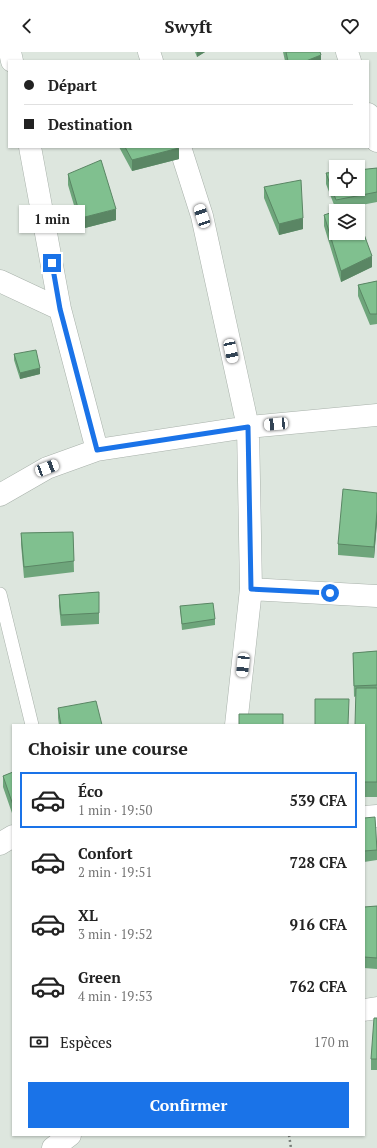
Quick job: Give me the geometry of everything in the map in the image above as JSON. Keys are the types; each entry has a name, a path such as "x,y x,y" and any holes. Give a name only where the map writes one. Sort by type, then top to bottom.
{"street":[{"path":"369,117 377,141"},
{"path":"30,148 60,309 97,450"},
{"path":"180,148 202,216 248,427 251,589 236,724"},
{"path":"0,280 60,309"},
{"path":"0,495 47,468 97,450 248,427 377,415"},
{"path":"251,589 377,596"},
{"path":"365,817 377,816"},
{"path":"0,844 12,837"},
{"path":"365,1010 377,1008"},
{"path":"53,1148 69,1136"}],"lane":[{"path":"0,594 32,724"}],"path":[{"path":"289,1136 291,1148"}],"building":[{"path":"286,52 320,52 321,55 308,60 288,60"},
{"path":"126,148 179,148 132,160"},
{"path":"101,160 116,209 81,218 68,174"},
{"path":"377,168 377,192 365,194 365,169"},
{"path":"326,173 329,173 329,181"},
{"path":"301,180 303,218 279,224 264,187"},
{"path":"335,196 356,196 336,200"},
{"path":"329,213 329,231 324,215"},
{"path":"365,237 372,256 341,271 332,240 365,240"},
{"path":"377,281 377,314 370,314 358,285"},
{"path":"36,350 40,368 20,373 14,354"},
{"path":"343,489 377,493 374,547 338,544"},
{"path":"73,532 74,561 24,567 21,533"},
{"path":"99,592 99,613 61,615 59,595"},
{"path":"213,603 215,619 182,624 180,606"},
{"path":"377,651 377,685 354,686 353,653"},
{"path":"356,688 377,688 377,782 365,782 365,724 355,724"},
{"path":"315,699 349,699 348,724 315,724"},
{"path":"96,701 102,724 61,724 58,708"},
{"path":"239,714 283,714 283,724 239,724"},
{"path":"12,772 12,802 3,776"},
{"path":"375,817 377,850 365,851 365,818"},
{"path":"377,906 377,958 365,957 365,907"},
{"path":"374,1018 377,1018 377,1059 371,1059"}],"route":[{"path":"52,263 60,309 97,450 248,427 251,589 330,593"}]}
